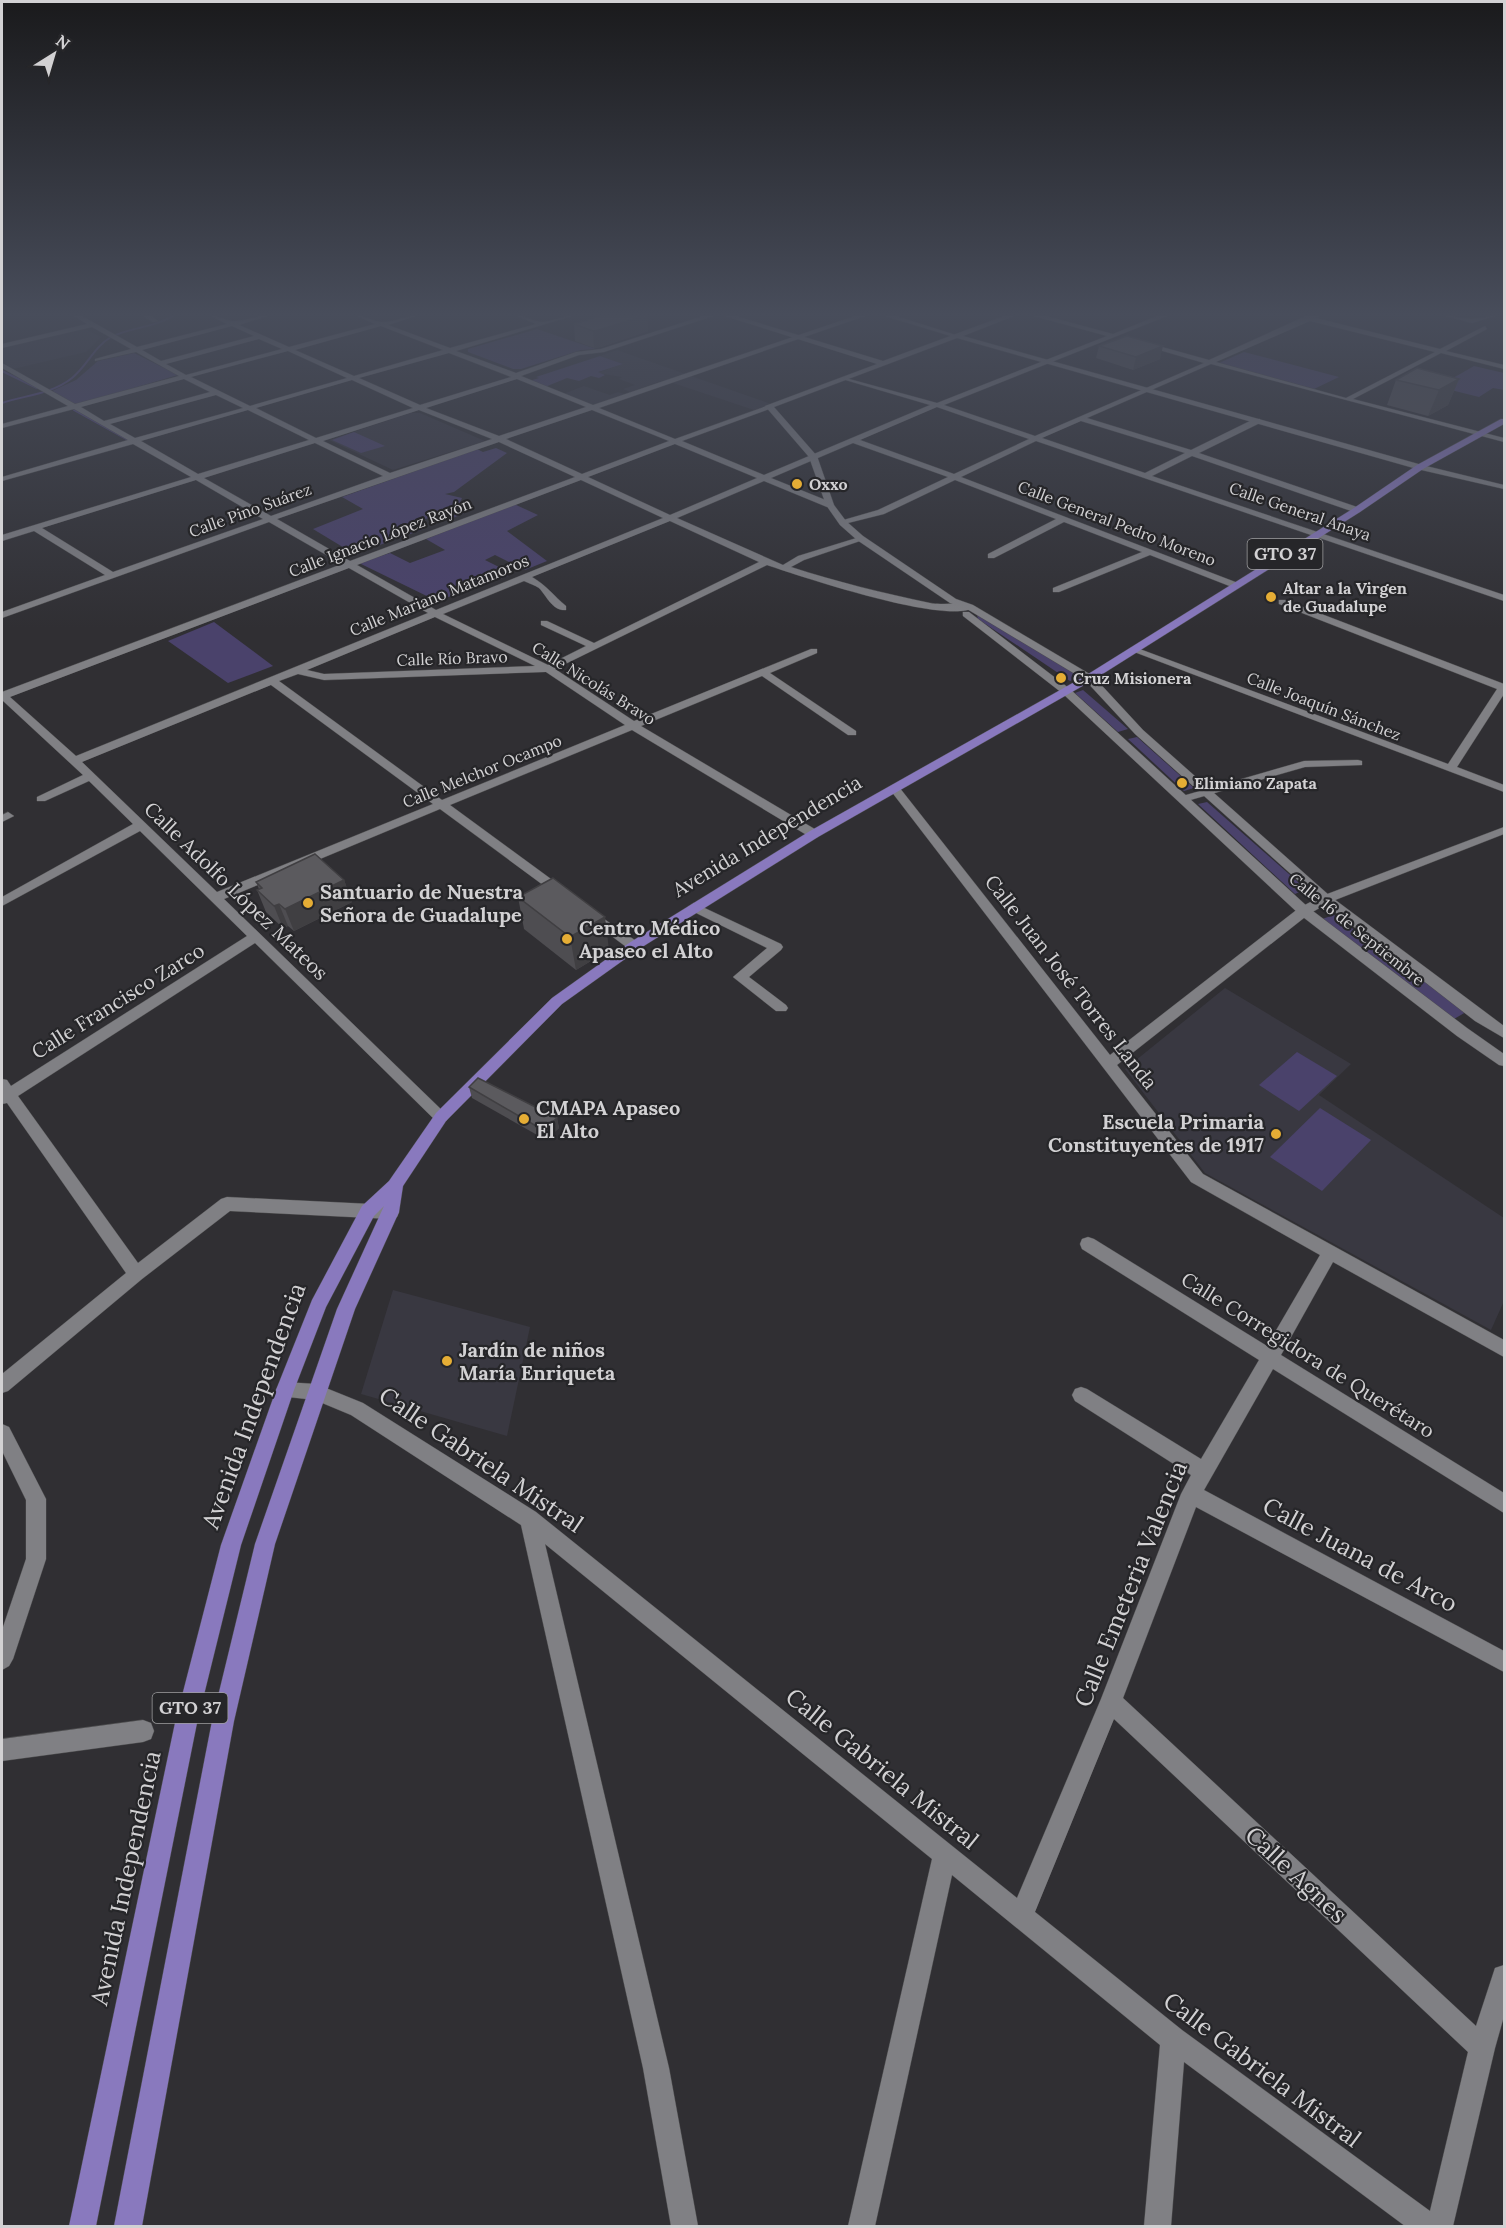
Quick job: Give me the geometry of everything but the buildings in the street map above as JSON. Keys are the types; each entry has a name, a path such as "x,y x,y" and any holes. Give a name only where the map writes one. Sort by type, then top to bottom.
{"main road":[{"name":"GTO 37","path":"1066,691 1357,510 1420,467 1504,421"},
{"name":"Avenida Independencia","path":"82,2226 186,1723 231,1545 285,1390 318,1305 368,1211 395,1185 441,1117 557,1001 694,907 814,834 1066,691"},
{"name":"Avenida Independencia","path":"128,2226 223,1721 265,1544 346,1309 391,1212 395,1185"}],"street":[{"path":"2,426 25,420"},
{"name":"Calle Nicolás Bravo","path":"99,420 434,613 548,669 635,727 814,834"},
{"path":"104,423 115,420"},
{"path":"2,479 208,420"},
{"path":"277,420 390,476"},
{"path":"2,538 382,420"},
{"path":"451,420 499,439 766,562 846,588 940,608 961,606"},
{"name":"Calle Pino Suárez","path":"2,615 390,476 556,420"},
{"path":"620,420 830,505"},
{"name":"Calle Ignacio López Rayón","path":"2,696 733,420"},
{"name":"Calle 16 de Septiembre","path":"781,420 813,456 830,505 843,523 860,538 961,606 1089,678 1139,732 1326,899 1504,1033"},
{"name":"Calle Mariano Matamoros","path":"75,761 672,517 901,420"},
{"name":"Calle General Anaya","path":"982,420 1504,598"},
{"path":"843,523 881,512 1077,420"},
{"path":"1088,420 1357,510"},
{"path":"1253,420 1420,467 1504,487"},
{"path":"1426,420 1504,440"},
{"path":"1147,475 1257,421"},
{"name":"Calle General Pedro Moreno","path":"852,440 955,477 1235,585"},
{"path":"991,556 1065,519"},
{"path":"36,528 111,575"},
{"path":"783,568 801,558 860,538"},
{"path":"1056,590 1151,552"},
{"name":"Calle Río Bravo","path":"295,670 324,678 548,669 766,562"},
{"path":"524,577 542,586 548,596 563,608"},
{"path":"1282,602 1504,688 1450,769"},
{"name":"Calle 16 de Septiembre","path":"961,606 1066,691 1304,911 1461,1032 1504,1061"},
{"path":"544,623 593,646"},
{"name":"Calle Joaquín Sánchez","path":"1134,650 1504,789"},
{"name":"Calle Melchor Ocampo","path":"214,898 635,727 814,651"},
{"path":"762,672 852,733"},
{"path":"271,680 634,946"},
{"name":"Calle Adolfo López Mateos","path":"2,696 91,776 441,1117"},
{"path":"1116,737 1139,732"},
{"path":"1183,799 1304,764 1358,764"},
{"path":"41,799 91,776"},
{"name":"Calle Juan José Torres Landa","path":"895,789 1197,1178 1504,1348"},
{"path":"2,902 141,825"},
{"path":"1108,1064 1304,911 1326,899 1504,830"},
{"path":"694,907 776,947 740,977 781,1008"},
{"name":"Calle Francisco Zarco","path":"4,1092 255,937"},
{"path":"1461,1032 1480,1017"},
{"path":"4,1092 136,1274"},
{"path":"2,1385 136,1274 227,1204 391,1212"},
{"name":"Calle Corregidora de Querétaro","path":"1088,1244 1504,1504"},
{"name":"Calle Emeteria Valencia","path":"1021,1916 1111,1701 1191,1494 1330,1253"},
{"name":"Calle Gabriela Mistral","path":"285,1390 316,1392 357,1409 529,1519 1173,2039 1426,2226"},
{"path":"1081,1395 1202,1472"},
{"path":"2,1433 36,1499 36,1559 2,1659"},
{"name":"Calle Juana de Arco","path":"1191,1494 1504,1662"},
{"path":"529,1519 656,2068 684,2226"},
{"name":"Calle Agnes","path":"1111,1701 1482,2048"},
{"path":"2,1750 143,1731"},
{"path":"861,2226 945,1855"},
{"path":"1440,2226 1482,2048 1504,1977"},
{"path":"1157,2226 1173,2039"}],"shaded area":[{"path":"389,420 436,420 485,441 393,470 329,440"},
{"path":"354,432 385,446 361,453 332,440"},
{"path":"496,448 507,453 454,492 445,494 462,498 457,509 464,513 451,519 441,514 413,523 424,529 374,547 366,543 355,547 361,553 356,555 313,529 363,509 342,497 477,449 483,452"},
{"path":"514,504 538,515 507,531 547,561 525,570 495,555 485,560 505,570 500,572 508,576 437,601 359,563 390,553 410,563 445,550 426,539"},
{"path":"977,615 1080,677 1070,681 978,619"},
{"path":"214,622 273,666 228,683 168,641"},
{"path":"1083,690 1128,729 1118,732 1075,693"},
{"path":"1137,737 1194,788 1184,791 1128,739"},
{"path":"1207,802 1306,889 1295,894 1198,804"},
{"path":"1334,915 1466,1012 1454,1019 1322,919"},
{"name":"Escuela Primaria Constituyentes de 1917","path":"1225,988 1351,1064 1319,1095 1504,1218 1504,1301 1491,1330 1205,1173 1125,1069"},
{"path":"1297,1052 1337,1076 1299,1111 1259,1085"},
{"path":"1320,1108 1371,1140 1322,1191 1270,1157"},
{"name":"Jardín de niños María Enriqueta","path":"393,1290 530,1327 507,1436 361,1394"}],"waterway":[{"path":"92,420 128,440"}],"place":[{"name":"Oxxo","path":"797,484"},
{"name":"Altar a la Virgen de Guadalupe","path":"1271,597"},
{"name":"Cruz Misionera","path":"1061,678"},
{"name":"Elimiano Zapata","path":"1182,783"},
{"name":"Santuario de Nuestra Señora de Guadalupe","path":"308,903"},
{"name":"Centro Médico Apaseo el Alto","path":"567,939"},
{"name":"CMAPA Apaseo El Alto","path":"524,1119"},
{"name":"Escuela Primaria Constituyentes de 1917","path":"1276,1134"},
{"name":"Jardín de niños María Enriqueta","path":"447,1361"}]}
